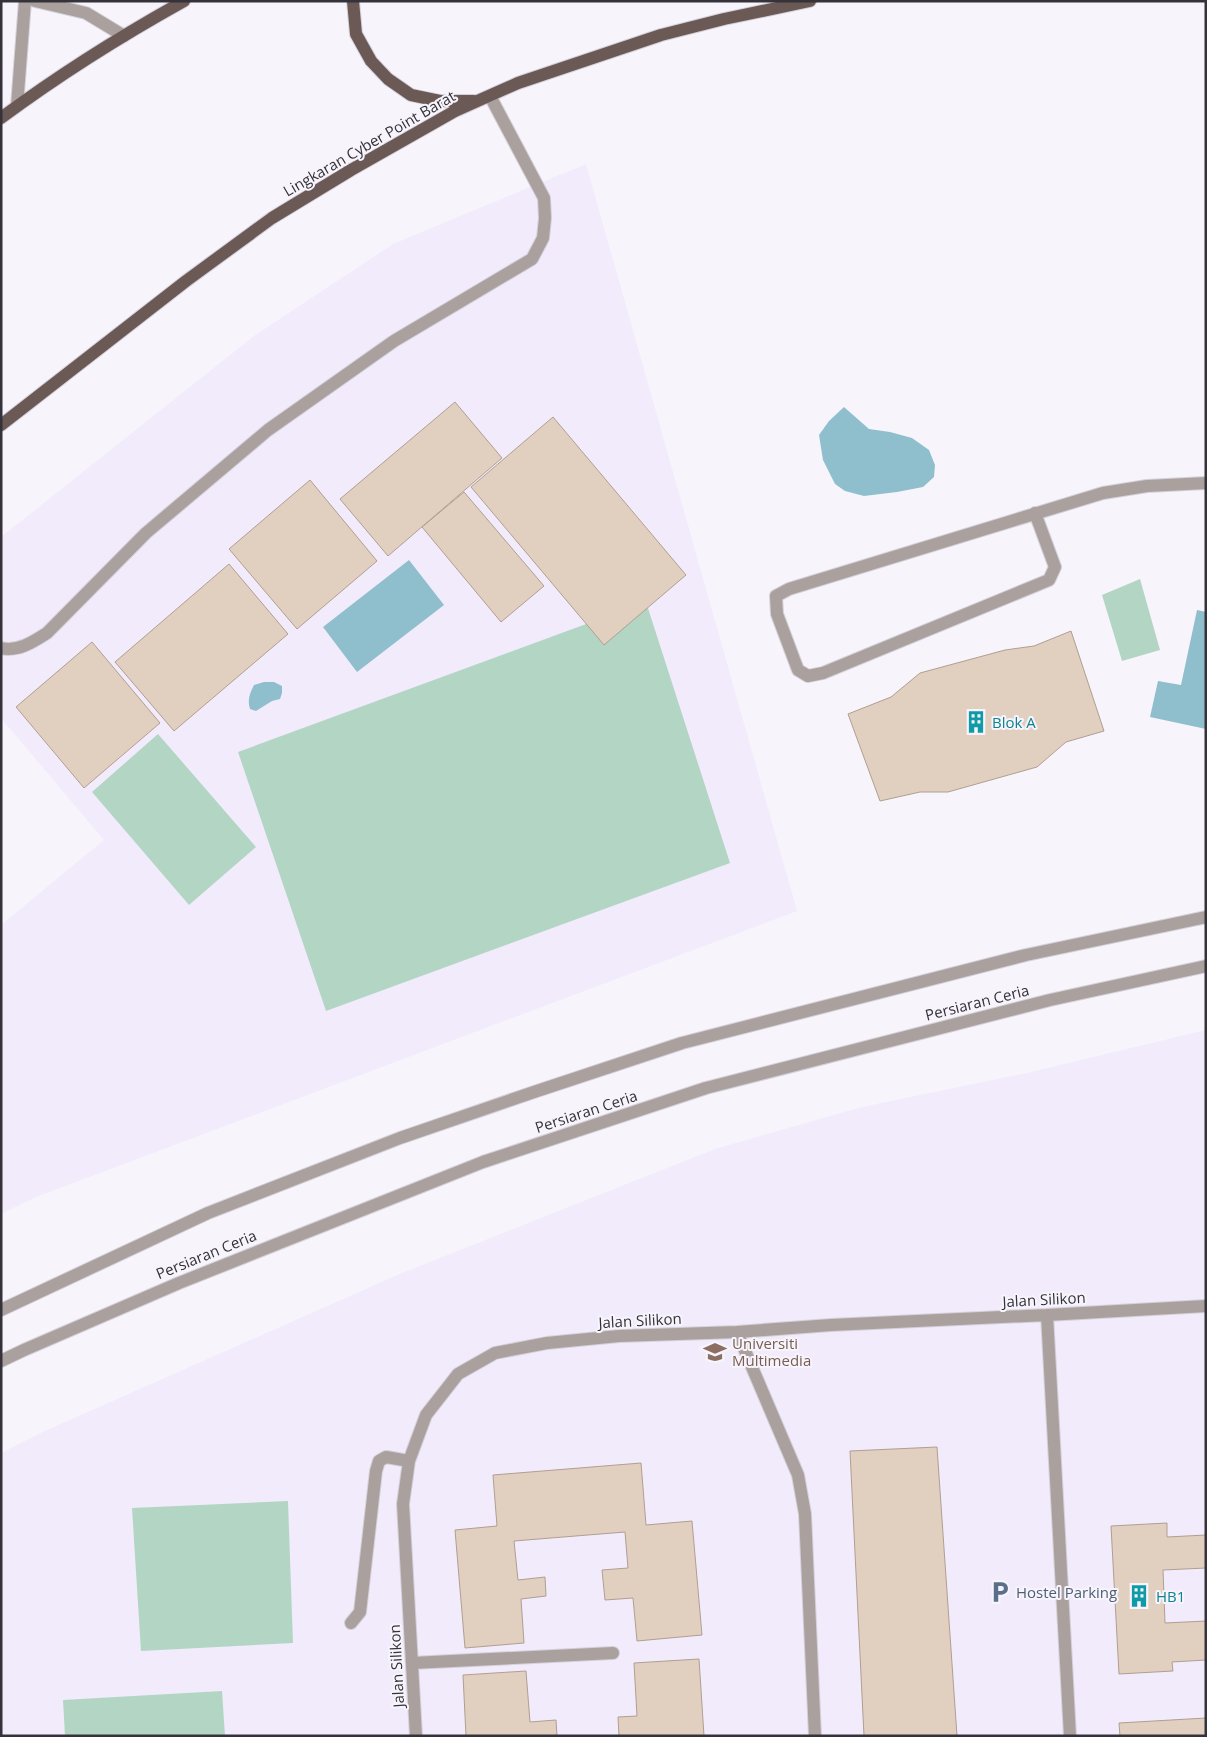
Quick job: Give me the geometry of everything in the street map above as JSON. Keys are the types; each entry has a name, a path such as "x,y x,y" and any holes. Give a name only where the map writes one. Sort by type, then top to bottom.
{"main road":[{"path":"1,118 124,36 184,1"},
{"path":"353,1 356,34 371,61 388,79 411,95 440,101 472,101 518,83"},
{"name":"Lingkaran Cyber Point Barat","path":"1,426 186,281 272,218 351,170 455,111 518,83 662,35 724,19 810,1"}],"street":[{"path":"17,106 25,1"},
{"path":"35,1 86,14 124,36"},
{"path":"1,648 7,650 30,644 47,633 146,533 268,430 394,341 532,259 543,238 544,198 490,96"},
{"path":"1036,513 1056,567 1050,580 823,673 808,676 798,670 777,614 776,596 789,589 1036,513 1103,493 1147,486 1206,483"},
{"path":"1,1310 208,1213 400,1138 673,1046 1026,955 1206,917"},
{"name":"Persiaran Ceria","path":"1,1361 170,1286 340,1217 483,1162 706,1088 1041,1003 1206,966"},
{"name":"Jalan Silikon","path":"416,1736 403,1504 409,1461 426,1415 458,1374 495,1353 547,1343 619,1336 737,1332 831,1325 1206,1306"},
{"path":"1047,1315 1070,1736"},
{"path":"737,1332 798,1475 805,1514 816,1736"},
{"path":"351,1623 360,1612 376,1471 379,1461 386,1457 409,1461"},
{"path":"412,1663 613,1653"}],"shaded area":[{"path":"586,164 797,911 36,1197 1,1214 1,925 104,840 1,718 1,537 254,336 393,244"},
{"name":"Universiti Multimedia","path":"1206,1030 1206,1736 1,1736 1,1453 45,1431 402,1273 715,1149 862,1107 1027,1073"}],"green space":[{"path":"1140,579 1160,650 1122,661 1102,595"},
{"path":"646,602 730,863 326,1011 238,752"},
{"path":"158,734 256,847 189,905 92,792"},
{"path":"288,1501 293,1643 141,1651 132,1508"},
{"path":"222,1691 225,1736 65,1736 63,1700"}],"water":[{"path":"844,407 869,429 912,438 929,450 935,465 934,477 923,487 864,496 845,491 835,484 823,460 819,435 829,421"},
{"path":"409,560 444,605 357,672 323,627"},
{"path":"1197,610 1206,612 1206,729 1150,717 1158,681 1181,685"},
{"path":"274,682 282,686 280,699 272,701 256,711 250,709 249,697 254,685"}],"building":[{"path":"455,402 502,458 388,556 340,499"},
{"path":"553,417 686,575 604,645 471,487"},
{"path":"310,480 377,561 297,629 229,549"},
{"path":"464,492 544,586 501,622 422,527"},
{"path":"229,564 288,634 174,731 115,662"},
{"name":"Blok A","path":"1071,631 1104,731 1066,742 1037,767 948,792 920,792 880,801 848,714 891,697 920,673 1005,650 1034,646"},
{"path":"92,642 160,723 84,788 16,707"},
{"path":"937,1447 957,1736 864,1736 850,1451"},
{"path":"641,1463 646,1525 692,1521 702,1635 637,1641 633,1598 605,1600 602,1570 628,1568 625,1532 514,1541 518,1580 545,1577 546,1596 521,1599 524,1643 465,1648 455,1530 497,1526 493,1475"},
{"name":"HB1","path":"1167,1523 1167,1537 1206,1535 1206,1568 1163,1570 1165,1623 1206,1621 1206,1660 1172,1662 1173,1671 1119,1674 1111,1526"},
{"path":"699,1659 704,1736 619,1736 618,1717 637,1716 634,1663"},
{"path":"526,1671 530,1722 556,1720 557,1736 466,1736 463,1675"},
{"path":"1206,1718 1206,1736 1120,1736 1119,1723"}],"place":[{"name":"Blok A","path":"976,722"},
{"name":"Universiti Multimedia","path":"715,1352"},
{"name":"Hostel Parking","path":"1000,1592"},
{"name":"HB1","path":"1139,1596"}]}
